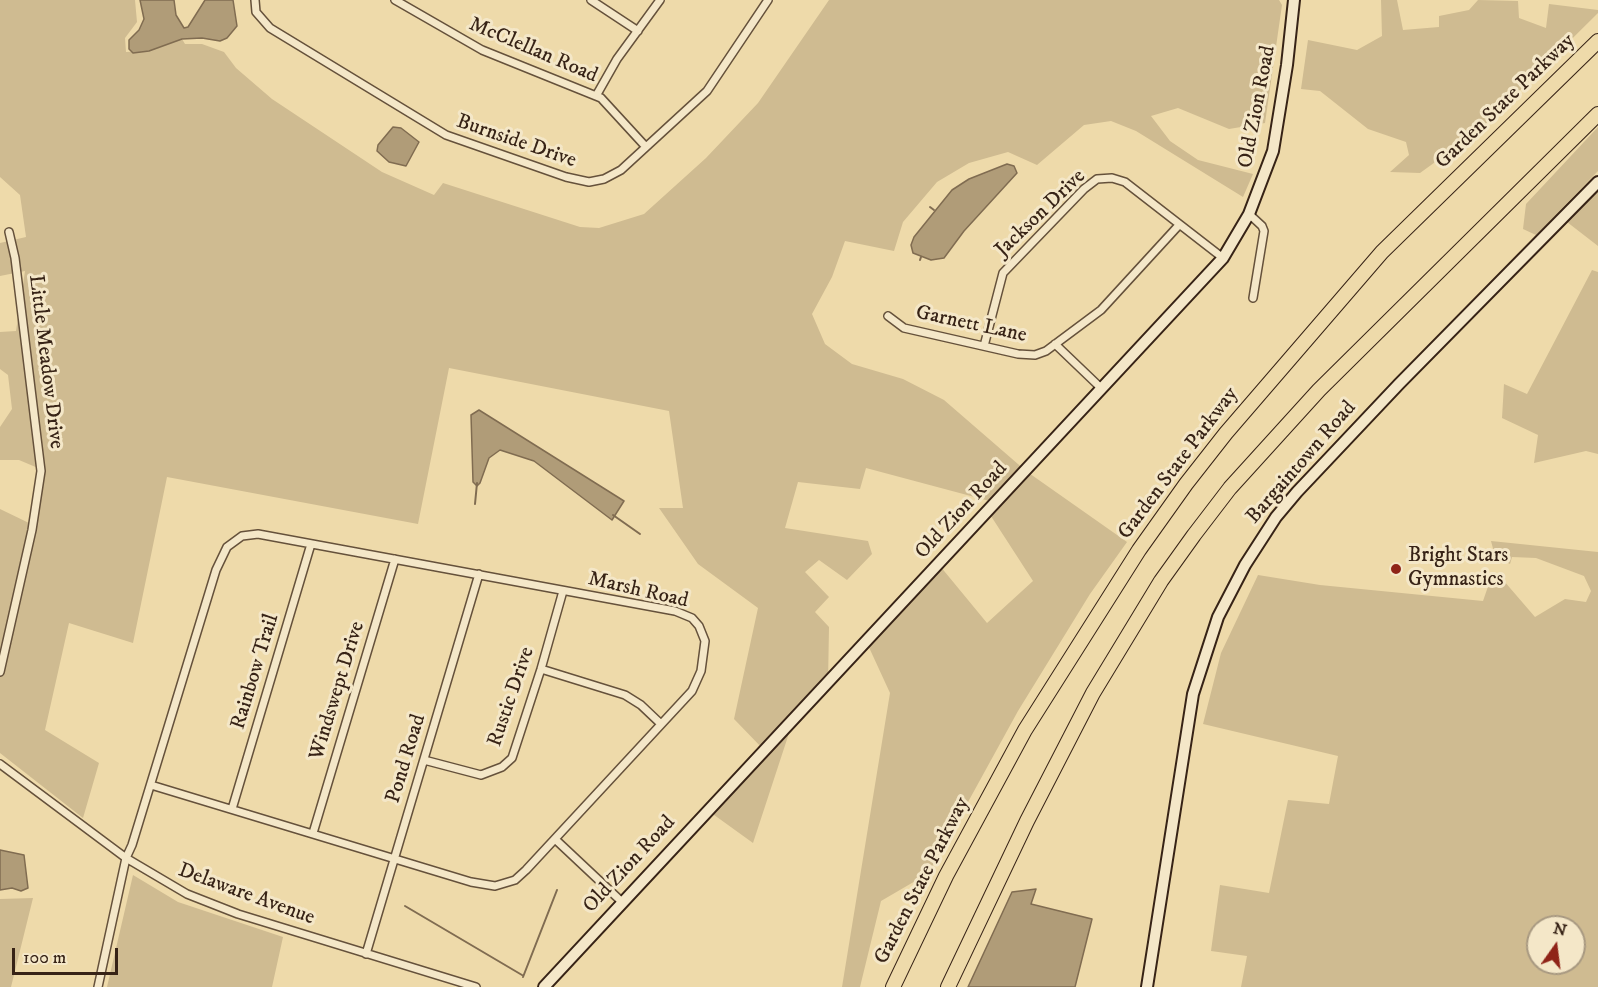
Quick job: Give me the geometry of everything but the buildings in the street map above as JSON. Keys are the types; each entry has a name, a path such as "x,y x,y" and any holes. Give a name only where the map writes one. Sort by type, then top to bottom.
{"highway":[{"name":"Garden State Parkway","path":"893,987 946,876 1025,730 1139,550 1186,484 1254,400 1382,252 1598,41"},
{"path":"948,987 1027,820 1093,693 1161,581 1200,526 1267,445 1326,382 1598,114"}],"street":[{"name":"Burnside Drive","path":"255,0 256,12 270,28 454,139 584,182 598,181 612,176 707,91 768,0"},
{"name":"McClellan Road","path":"395,0 482,50 596,96 646,147"},
{"path":"591,0 638,31"},
{"path":"596,96 617,59 660,0"},
{"name":"Old Zion Road","path":"544,987 1222,258 1250,214 1273,151 1289,56 1294,0"},
{"name":"Jackson Drive","path":"984,346 1003,273 1092,182 1108,178 1122,180 1222,258"},
{"name":"Bargaintown Road","path":"1147,987 1191,700 1208,643 1235,582 1262,537 1297,492 1399,384 1598,182"},
{"path":"1250,214 1264,231 1253,298"},
{"name":"Garnett Lane","path":"888,316 904,328 1031,356 1043,352 1101,310 1179,225"},
{"name":"Little Meadow Drive","path":"0,672 34,520 41,471 15,258 9,232"},
{"path":"1055,344 1102,389"},
{"name":"Marsh Road","path":"98,987 126,858 151,785 222,554 234,541 249,534 478,574 675,612 692,618 699,626 705,640 698,680 692,692 556,840 515,880 495,886 471,882 395,857 151,785"},
{"name":"Rainbow Trail","path":"232,809 311,544"},
{"name":"Windswept Drive","path":"313,833 395,559"},
{"name":"Pond Road","path":"366,954 478,574"},
{"name":"Rustic Drive","path":"423,760 481,775 502,768 512,758 541,669 562,591"},
{"path":"541,669 625,695 661,724"},
{"name":"Delaware Avenue","path":"0,764 126,858 164,883 214,906 476,987"},
{"path":"556,840 622,902"}],"shaded area":[{"path":"0,0 135,0 137,22 125,38 126,52 149,51 182,39 185,44 202,44 224,52 236,68 272,99 382,172 434,195 443,183 580,227 599,228 644,214 706,158 758,103 829,0 1279,0 1282,5 1265,123 1229,129 1178,108 1151,116 1170,141 1198,160 1253,174 1243,197 1136,131 1111,121 1084,125 1037,165 1008,152 969,163 937,182 903,222 894,251 845,241 832,277 812,314 825,344 852,364 903,379 944,400 1026,471 1127,542 1090,594 1018,711 929,873 881,901 860,987 842,987 890,693 867,643 940,566 987,623 1033,581 989,513 997,503 866,468 860,489 798,482 785,528 868,541 872,554 847,580 819,560 805,572 829,597 815,612 829,627 828,683 793,721 753,843 710,812 765,751 734,719 758,608 698,564 659,508 683,508 669,411 449,368 418,524 167,477 133,643 69,623 45,730 99,763 83,818 0,753 0,509 29,523 38,468 19,460 0,460 0,427 12,409 8,375 0,369 0,332 16,331 25,271 0,276 0,243 26,237 20,195 0,177"},
{"path":"140,0 174,0 176,15 184,28 188,27 205,0 233,0 237,26 227,38 220,41 202,38 182,39 149,51 133,53 129,49 129,40 139,30 144,19"},
{"path":"1381,0 1397,0 1403,30 1439,27 1439,16 1469,10 1478,0 1518,1 1519,18 1546,28 1549,4 1598,10 1598,13 1481,129 1420,173 1390,172 1409,155 1406,142 1368,129 1320,91 1301,89 1308,40 1357,50 1382,36"},
{"path":"393,127 401,128 419,142 406,166 389,162 377,151 378,145"},
{"path":"1598,127 1598,171 1536,235 1523,229 1526,204"},
{"path":"1007,164 1014,166 1017,173 964,231 944,258 931,260 913,253 911,245 914,237 952,190 969,179"},
{"path":"1598,190 1598,246 1567,222"},
{"path":"1592,270 1598,272 1598,454 1586,451 1534,463 1538,435 1502,418 1504,384 1527,394"},
{"path":"479,410 624,501 612,520 534,461 500,450 489,458 477,486 473,482 471,415"},
{"path":"1491,541 1598,552 1598,987 1241,987 1247,956 1211,951 1220,885 1269,893 1288,800 1329,804 1338,756 1203,724 1221,653 1258,575 1320,585 1483,601 1491,578 1504,581 1535,617 1565,599 1586,602 1591,591 1584,576 1536,558 1512,557 1510,564 1495,556"},
{"path":"0,850 24,855 28,888 21,891 12,888 0,890"},
{"path":"133,875 178,902 283,937 272,987 107,987"},
{"path":"1036,889 1031,904 1092,919 1075,987 968,987 1012,892"},
{"path":"33,898 11,987 0,987 0,899"}],"waterway":[{"path":"930,207 934,210"},
{"path":"475,504 477,483"},
{"path":"613,515 640,534"},
{"path":"523,977 557,890"},
{"path":"405,906 522,975"}],"place":[{"name":"Bright Stars Gymnastics","path":"1396,569"}]}
